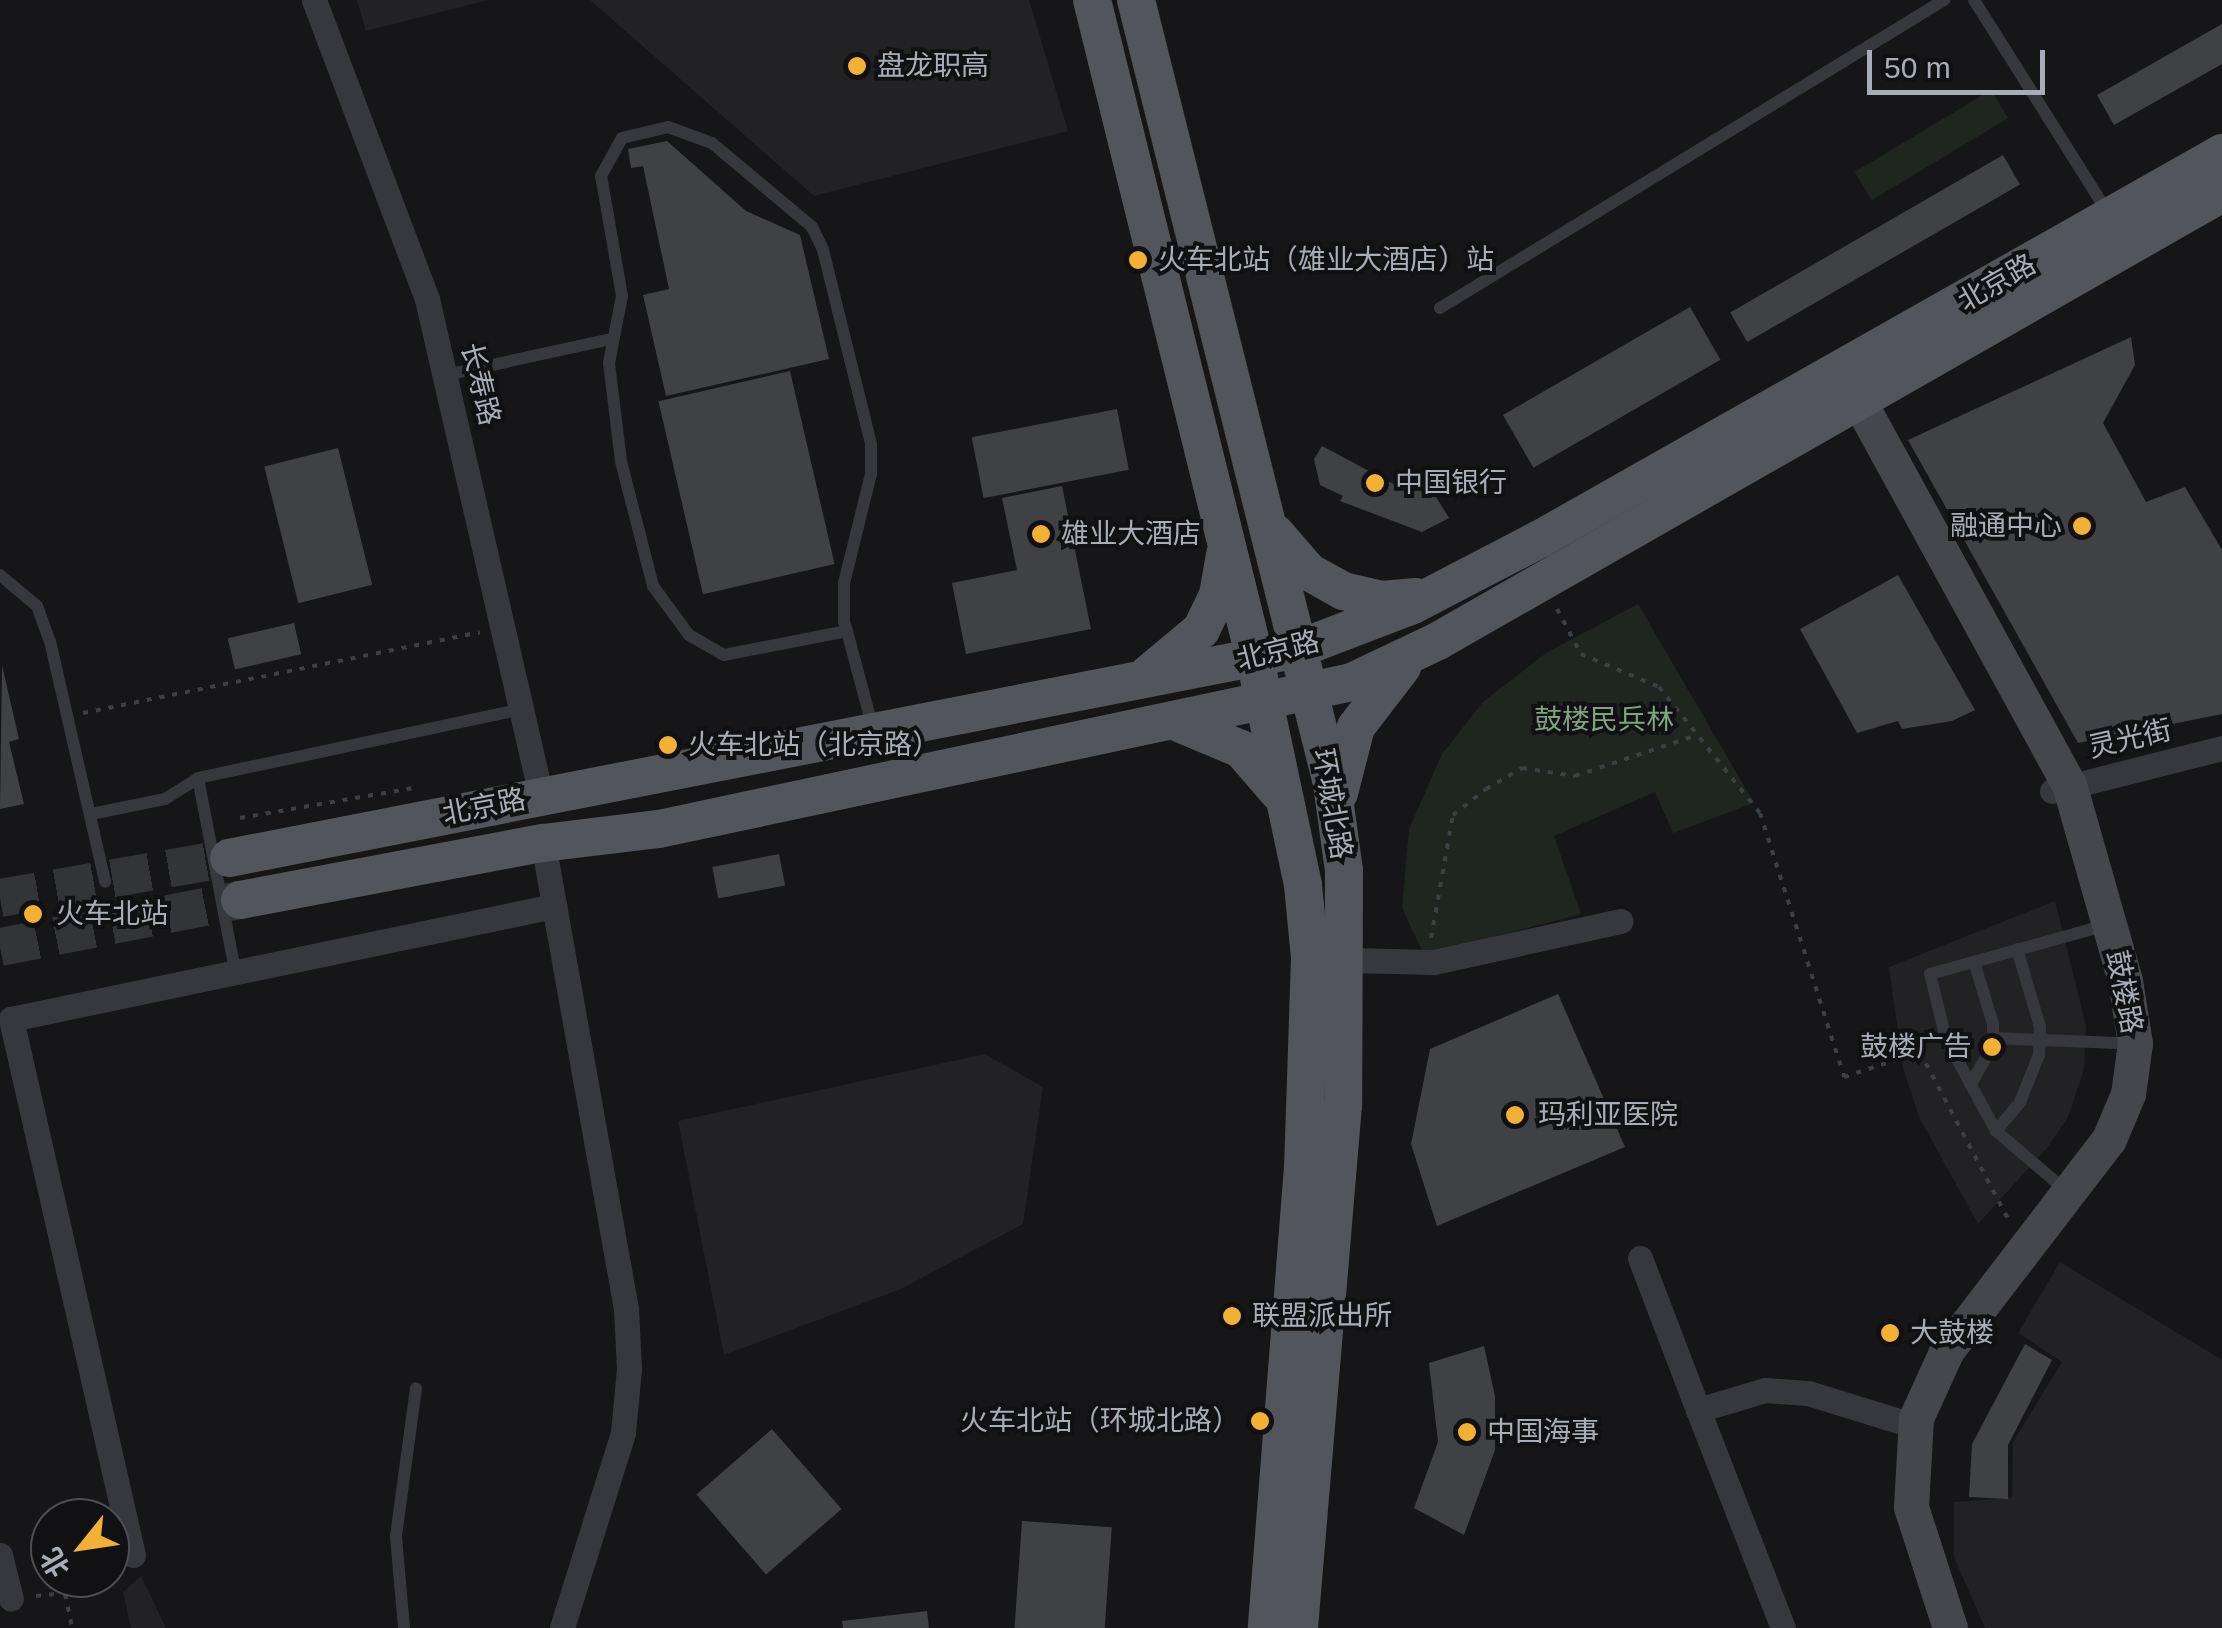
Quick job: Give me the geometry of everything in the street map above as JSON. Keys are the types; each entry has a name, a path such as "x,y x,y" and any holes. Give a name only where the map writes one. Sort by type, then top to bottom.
{"main road":[{"name":"环城北路","path":"1092,0 1255,659 1287,808 1310,958 1303,1167 1267,1628"},
{"name":"环城北路","path":"1136,0 1266,512 1338,830 1348,960 1343,1106 1299,1628"},
{"name":"北京路","path":"240,900 543,843 659,828 1310,694 1438,642 1853,407 2120,232 2222,153"},
{"name":"北京路","path":"229,858 1298,649 1442,590 2120,232 2222,194"},
{"name":"鼓楼路","path":"1853,407 2060,788 2125,981 2135,1043 2128,1094 2109,1139 1947,1350 1916,1418 1911,1507 1950,1628"},
{"path":"1266,512 1293,556 1343,591 1382,600 1442,590"},
{"path":"1138,679 1176,657 1202,630 1223,576 1224,537"},
{"path":"1338,830 1340,774 1356,727 1397,671 1438,642"},
{"path":"1163,722 1204,729 1242,749 1287,808"},
{"name":"鼓楼路","path":"1930,1628 1894,1508 1900,1421 1932,1341 2093,1130 2111,1089 2117,1043 2060,788"}],"street":[{"name":"长寿路","path":"314,0 427,299 541,796"},
{"name":"灵光街","path":"2060,788 2222,748"},
{"path":"543,843 626,1309 629,1369 623,1434 562,1628"},
{"path":"133,1556 11,1019 554,906"},
{"path":"1348,960 1434,962 1621,921"},
{"path":"1640,1258 1783,1628"},
{"path":"1698,1410 1766,1390 1808,1392 1900,1421"},
{"path":"0,1556 6,1600"}],"lane":[{"path":"1440,308 1944,0"},
{"path":"1974,0 2120,232"},
{"path":"847,631 724,655 689,636 643,562 621,461 611,339 622,296 601,176 622,138 668,128 690,131 812,226 871,444 872,474 844,583 847,631 874,732"},
{"path":"446,375 611,339"},
{"path":"0,575 37,606 68,716 105,882"},
{"path":"91,814 165,798 198,778 523,709"},
{"path":"198,778 235,970"},
{"path":"2056,1182 1996,1131 1946,1039 1930,974 2092,929"},
{"path":"1996,1131 2034,1076 2040,1040 2017,950"},
{"path":"1970,1084 1986,1066 1993,1038 1974,962"},
{"path":"1993,1038 2117,1043"},
{"path":"404,1628 396,1536 416,1388"}],"path":[{"path":"1542,580 1581,654 1659,686 1694,736 1722,760 1760,813 1844,1077 1920,1052 2014,1232"},
{"path":"68,716 505,626"},
{"path":"1434,962 1430,922 1453,816 1522,768 1575,776 1694,736"},
{"path":"66,1598 72,1628"}],"shaded area":[{"path":"357,0 488,0 366,31"},
{"name":"盘龙职高","path":"590,0 1029,0 1068,131 814,196"},
{"name":"鼓楼广告","path":"2055,901 2086,1026 2084,1069 2068,1117 2047,1148 1978,1224 1919,1117 1903,1068 1889,967"},
{"path":"985,1054 1043,1087 1023,1224 901,1289 724,1355 678,1121"},
{"path":"2060,1262 2222,1360 2222,1628 1985,1628 1954,1557 1954,1502 2012,1498 2013,1442 2062,1362 2018,1333"},
{"path":"141,1576 166,1628 131,1628 124,1598 130,1598 130,1586"}],"green space":[{"path":"1991,90 2008,118 1872,200 1855,172"},
{"name":"鼓楼民兵林","path":"1638,604 1754,803 1673,833 1655,792 1554,836 1581,914 1424,955 1402,908 1409,829 1442,754 1483,702 1546,653"}],"building":[{"path":"2222,24 2222,64 2114,125 2097,95"},
{"path":"667,141 746,211 800,235 829,359 666,396 643,295 669,289 643,166 631,168 628,149"},
{"path":"2003,155 2020,184 1747,342 1730,312"},
{"path":"1690,307 1720,360 1533,468 1503,415"},
{"name":"融通中心","path":"2131,337 2135,365 2103,423 2146,502 2185,487 2222,550 2222,714 2078,743 1908,440"},
{"path":"790,371 835,564 703,594 658,401"},
{"path":"1117,409 1129,470 984,498 972,437"},
{"path":"1322,446 1401,488 1412,483 1433,492 1449,518 1422,532 1340,501 1343,496 1320,485 1314,459"},
{"path":"338,448 372,585 298,603 264,466"},
{"name":"雄业大酒店","path":"1062,486 1091,629 966,654 952,583 1017,570 1002,498"},
{"path":"1898,575 1975,710 1952,721 1902,729 1898,721 1857,733 1800,629"},
{"path":"294,623 301,654 235,669 228,638"},
{"path":"2,665 19,739 9,742 24,804 0,809"},
{"path":"779,854 785,885 718,898 712,867"},
{"name":"玛利亚医院","path":"1558,994 1625,1147 1437,1226 1411,1144 1430,1049"},
{"path":"2025,1344 2052,1360 2008,1445 2008,1499 1969,1497 1972,1444"},
{"name":"中国海事","path":"1484,1346 1495,1396 1495,1450 1464,1535 1414,1508 1438,1442 1429,1363"},
{"path":"772,1429 842,1509 766,1575 697,1495"},
{"path":"1022,1521 1112,1527 1105,1628 1015,1628"},
{"path":"927,1611 929,1628 843,1628 842,1621"}],"tunnel":[{"path":"0,898 229,858"},
{"path":"0,947 240,900"}],"place":[{"name":"盘龙职高","path":"857,66"},
{"name":"火车北站（雄业大酒店）站","path":"1138,260"},
{"name":"中国银行","path":"1375,483"},
{"name":"融通中心","path":"2082,526"},
{"name":"雄业大酒店","path":"1041,534"},
{"name":"火车北站（北京路）","path":"668,745"},
{"name":"火车北站","path":"33,914"},
{"name":"鼓楼广告","path":"1992,1047"},
{"name":"玛利亚医院","path":"1515,1115"},
{"name":"联盟派出所","path":"1232,1316"},
{"name":"大鼓楼","path":"1890,1333"},
{"name":"火车北站（环城北路）","path":"1260,1421"},
{"name":"中国海事","path":"1467,1432"}]}
